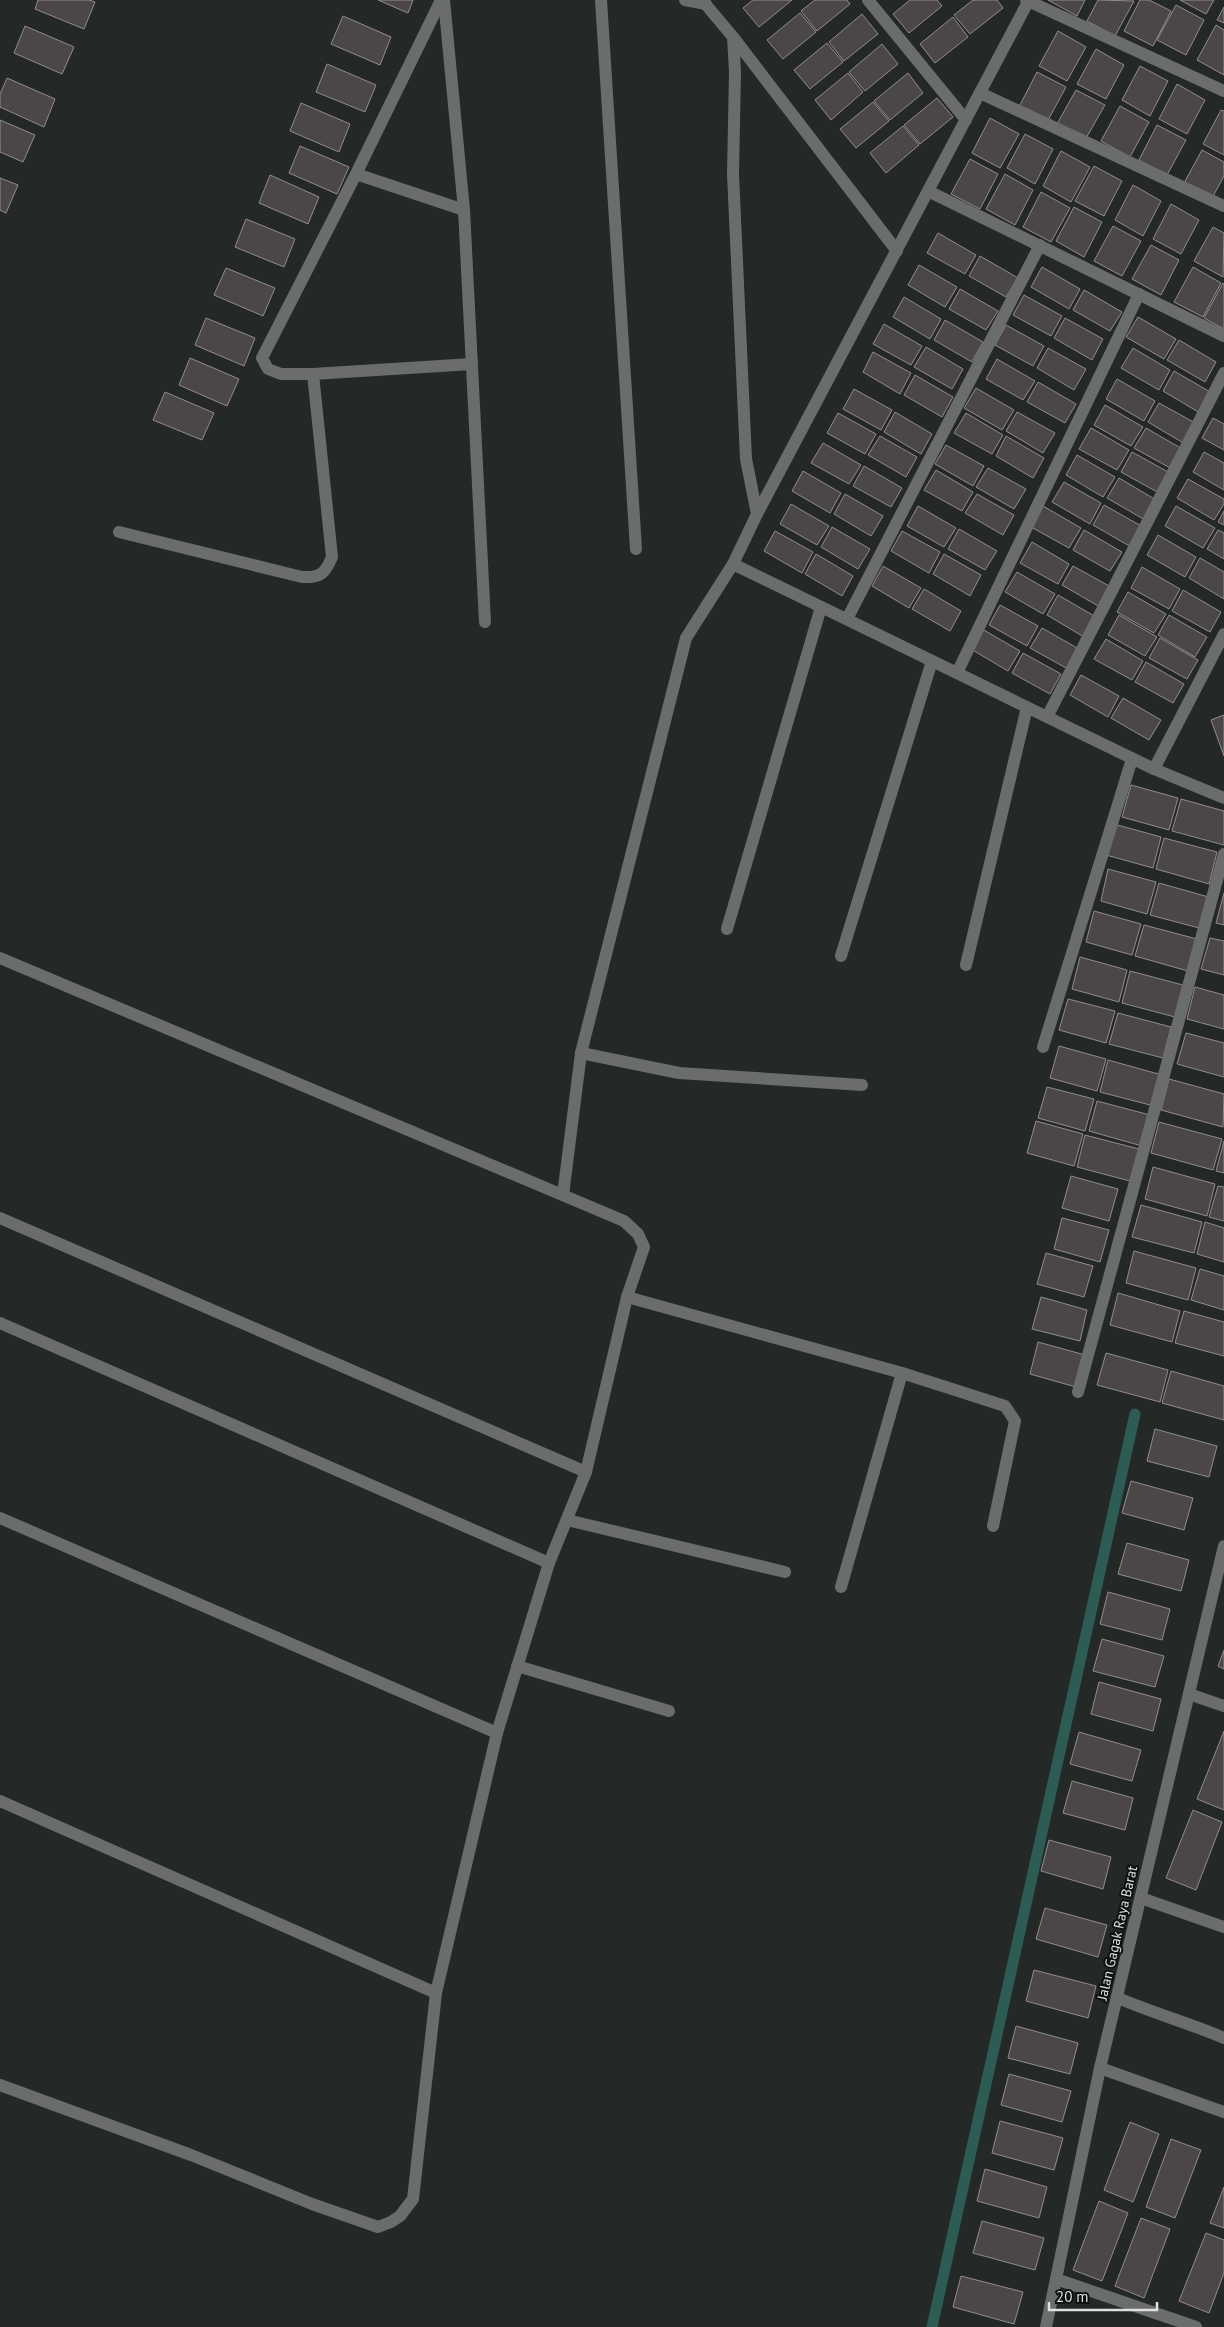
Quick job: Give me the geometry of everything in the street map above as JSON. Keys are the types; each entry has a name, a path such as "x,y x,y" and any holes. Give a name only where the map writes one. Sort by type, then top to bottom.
{"street":[{"path":"442,0 262,358 268,369 281,374 313,374 472,364"},
{"path":"442,0 464,210 485,622"},
{"path":"601,0 636,549"},
{"path":"685,0 704,2 897,251"},
{"path":"868,0 966,120"},
{"path":"563,1195 581,1053 686,638 733,564 757,514 1027,1 1224,91"},
{"path":"733,37 735,72 733,174 746,449 757,514"},
{"path":"980,93 1224,206"},
{"path":"356,174 464,210"},
{"path":"928,191 1224,336"},
{"path":"847,619 1040,245"},
{"path":"957,673 1139,294"},
{"path":"1047,717 1224,373"},
{"path":"120,532 302,577 316,578 324,574 332,558 313,374"},
{"path":"733,564 1154,770 1224,798"},
{"path":"727,929 822,607"},
{"path":"1154,770 1224,634"},
{"path":"841,956 932,661"},
{"path":"966,965 1027,707"},
{"path":"1043,1047 1132,759"},
{"path":"1078,1392 1224,854"},
{"path":"0,958 624,1221 638,1234 644,1247 627,1297 586,1472 548,1563 496,1733 436,1993 413,2199 400,2216 378,2227 0,2085"},
{"path":"581,1053 679,1073 862,1085"},
{"path":"0,1218 586,1472"},
{"path":"627,1297 902,1373 1005,1406 1015,1421 993,1526"},
{"path":"0,1323 548,1563"},
{"path":"841,1587 902,1373"},
{"path":"0,1518 496,1733"},
{"path":"567,1520 785,1572"},
{"name":"Jalan Gagak Raya Barat","path":"1046,2327 1100,2068 1224,1546"},
{"path":"517,1666 670,1711"},
{"path":"1189,1694 1224,1706"},
{"path":"0,1801 436,1993"},
{"path":"1140,1898 1224,1927"},
{"path":"1118,1998 1182,2020 1224,2038"},
{"path":"1100,2068 1224,2112"},
{"path":"1056,2279 1196,2327"}],"building":[{"path":"38,0 89,0 95,2 84,29 35,9"},
{"path":"378,0 413,0 408,13"},
{"path":"753,0 792,0 759,27 743,8"},
{"path":"815,0 847,0 850,4 817,31 801,11"},
{"path":"910,0 937,0 942,6 909,33 893,14"},
{"path":"973,0 997,0 1003,8 970,34 954,15"},
{"path":"1048,0 1085,0 1077,16"},
{"path":"1098,0 1134,1 1115,36 1087,21"},
{"path":"1140,0 1149,0 1171,11 1153,46 1124,31"},
{"path":"1180,0 1214,0 1206,14"},
{"path":"1176,5 1204,20 1186,55 1157,40"},
{"path":"1224,7 1224,23 1217,20"},
{"path":"800,13 816,32 783,59 767,40"},
{"path":"862,14 878,34 844,61 829,42"},
{"path":"343,16 391,37 380,65 331,44"},
{"path":"953,17 968,37 935,63 920,44"},
{"path":"1216,25 1224,30 1224,75 1197,60"},
{"path":"25,26 74,47 62,74 14,53"},
{"path":"1058,31 1086,47 1067,81 1039,66"},
{"path":"827,43 843,62 810,89 794,70"},
{"path":"882,44 898,64 865,91 849,72"},
{"path":"1096,49 1124,65 1106,99 1077,84"},
{"path":"327,64 376,85 365,112 316,92"},
{"path":"1140,66 1168,81 1150,116 1122,100"},
{"path":"1037,72 1066,87 1047,122 1019,107"},
{"path":"848,73 863,92 831,120 815,100"},
{"path":"908,73 923,93 890,120 874,101"},
{"path":"7,78 55,99 44,127 0,107 0,94"},
{"path":"1177,84 1205,100 1187,134 1159,119"},
{"path":"1076,90 1105,105 1085,140 1057,124"},
{"path":"937,98 953,117 920,144 904,125"},
{"path":"873,102 889,121 856,148 840,129"},
{"path":"301,103 350,124 339,152 290,131"},
{"path":"1120,106 1149,122 1130,157 1101,141"},
{"path":"1221,110 1224,111 1224,155 1203,144"},
{"path":"990,118 1019,134 1000,168 972,153"},
{"path":"0,120 35,135 23,162 0,152"},
{"path":"1157,125 1186,140 1167,175 1139,160"},
{"path":"903,126 919,145 886,173 870,153"},
{"path":"1025,134 1053,149 1035,184 1007,168"},
{"path":"300,146 349,167 337,194 289,173"},
{"path":"1202,150 1224,162 1224,176 1211,200 1183,185"},
{"path":"1061,151 1090,167 1071,202 1043,186"},
{"path":"970,159 998,174 980,209 951,194"},
{"path":"1094,166 1122,181 1104,216 1075,201"},
{"path":"1005,174 1033,190 1015,225 986,209"},
{"path":"270,175 319,197 308,224 259,203"},
{"path":"0,178 18,185 6,213 0,210"},
{"path":"1133,185 1161,201 1143,236 1115,220"},
{"path":"1041,192 1070,208 1051,242 1023,227"},
{"path":"1171,204 1199,220 1181,254 1153,239"},
{"path":"1074,207 1102,222 1084,257 1056,241"},
{"path":"246,219 295,239 284,267 235,247"},
{"path":"1113,226 1141,241 1122,276 1094,261"},
{"path":"1213,227 1224,233 1223,277 1194,261"},
{"path":"938,233 976,255 965,274 927,253"},
{"path":"1151,245 1179,260 1161,295 1132,279"},
{"path":"980,256 1018,278 1006,297 969,276"},
{"path":"919,265 957,287 945,307 908,285"},
{"path":"1042,267 1080,289 1069,309 1031,287"},
{"path":"1193,267 1221,283 1203,317 1174,302"},
{"path":"226,268 275,288 263,316 214,295"},
{"path":"1224,284 1224,329 1204,318"},
{"path":"960,289 998,311 986,330 949,309"},
{"path":"1084,290 1122,312 1110,331 1073,310"},
{"path":"1024,295 1062,316 1051,336 1013,315"},
{"path":"904,297 941,319 930,339 893,317"},
{"path":"1138,317 1176,339 1164,359 1126,337"},
{"path":"206,318 255,338 244,366 195,345"},
{"path":"1065,318 1103,339 1092,360 1054,338"},
{"path":"945,320 983,342 972,362 934,340"},
{"path":"884,324 922,346 911,365 873,344"},
{"path":"1006,325 1044,346 1033,366 995,345"},
{"path":"1179,340 1216,362 1205,382 1167,360"},
{"path":"926,347 963,369 952,389 914,367"},
{"path":"1048,348 1086,369 1074,390 1037,368"},
{"path":"1133,348 1170,370 1159,390 1121,368"},
{"path":"873,352 911,373 900,394 863,372"},
{"path":"190,358 239,379 227,406 179,385"},
{"path":"997,359 1035,381 1023,400 986,379"},
{"path":"1174,371 1212,393 1200,413 1163,391"},
{"path":"915,375 953,397 942,417 904,395"},
{"path":"1117,379 1155,401 1144,421 1106,399"},
{"path":"1038,382 1076,404 1065,423 1027,402"},
{"path":"976,388 1014,410 1002,430 964,408"},
{"path":"854,389 892,410 881,430 843,409"},
{"path":"165,392 214,413 202,440 153,420"},
{"path":"1159,403 1197,424 1185,444 1148,422"},
{"path":"1105,405 1143,427 1131,446 1094,425"},
{"path":"895,412 932,434 921,454 884,432"},
{"path":"1017,412 1055,433 1043,453 1006,431"},
{"path":"838,413 876,434 865,454 827,433"},
{"path":"966,413 1003,435 992,454 954,433"},
{"path":"1213,418 1224,424 1224,450 1202,438"},
{"path":"1091,428 1129,450 1117,470 1079,449"},
{"path":"1146,428 1184,450 1172,469 1134,448"},
{"path":"880,436 917,457 906,477 868,455"},
{"path":"1006,436 1044,458 1033,478 996,456"},
{"path":"823,443 861,465 849,484 811,463"},
{"path":"946,445 984,466 973,486 935,464"},
{"path":"1132,452 1170,473 1159,493 1121,472"},
{"path":"1204,452 1224,463 1224,490 1193,472"},
{"path":"1077,455 1115,477 1103,497 1066,475"},
{"path":"864,466 902,488 891,507 853,486"},
{"path":"988,468 1026,489 1014,509 976,487"},
{"path":"936,470 973,492 962,511 924,490"},
{"path":"803,471 841,493 830,513 792,491"},
{"path":"1119,478 1156,500 1145,520 1107,498"},
{"path":"1188,479 1224,499 1224,504 1214,520 1177,498"},
{"path":"1064,482 1101,503 1090,524 1052,502"},
{"path":"845,494 883,516 871,536 834,514"},
{"path":"977,494 1014,515 1003,535 965,513"},
{"path":"791,504 829,526 817,545 780,524"},
{"path":"1104,505 1143,527 1131,547 1093,525"},
{"path":"918,506 956,528 944,547 907,526"},
{"path":"1043,506 1081,528 1069,548 1031,527"},
{"path":"1176,506 1215,528 1203,548 1165,526"},
{"path":"1224,511 1224,525 1218,522"},
{"path":"832,527 870,549 858,569 821,547"},
{"path":"959,529 997,551 985,570 948,549"},
{"path":"1084,530 1122,552 1110,571 1073,550"},
{"path":"1218,530 1224,533 1224,559 1207,549"},
{"path":"775,531 813,552 802,573 764,551"},
{"path":"902,531 940,552 929,573 891,551"},
{"path":"1158,535 1196,557 1185,577 1147,555"},
{"path":"1032,542 1069,564 1058,584 1020,563"},
{"path":"816,554 853,576 842,596 805,574"},
{"path":"944,554 981,575 970,596 933,574"},
{"path":"1200,558 1224,572 1224,599 1189,578"},
{"path":"883,566 921,588 909,608 872,586"},
{"path":"1073,566 1111,587 1100,607 1062,585"},
{"path":"1142,567 1180,589 1169,609 1131,588"},
{"path":"1017,572 1055,594 1043,614 1005,592"},
{"path":"924,589 961,611 950,631 912,609"},
{"path":"1183,590 1221,612 1210,632 1172,611"},
{"path":"1128,592 1166,614 1154,633 1117,612"},
{"path":"1058,595 1096,617 1084,637 1047,615"},
{"path":"1000,605 1038,626 1027,646 989,625"},
{"path":"1119,615 1157,637 1145,656 1108,635"},
{"path":"1169,615 1207,637 1195,657 1158,635"},
{"path":"1042,628 1079,649 1068,669 1030,648"},
{"path":"982,629 1020,651 1008,671 971,649"},
{"path":"1160,638 1198,660 1187,679 1149,658"},
{"path":"1106,639 1143,661 1132,680 1094,659"},
{"path":"1023,653 1061,674 1050,694 1012,673"},
{"path":"1146,662 1184,684 1173,703 1135,682"},
{"path":"1081,675 1119,696 1108,717 1070,695"},
{"path":"1123,698 1161,720 1149,740 1111,718"},
{"path":"1224,715 1224,756 1211,720"},
{"path":"1131,785 1178,798 1169,830 1122,817"},
{"path":"1181,799 1224,811 1224,845 1172,831"},
{"path":"1114,824 1161,837 1153,868 1106,855"},
{"path":"1164,838 1217,852 1209,884 1156,869"},
{"path":"1108,869 1156,882 1147,914 1101,901"},
{"path":"1159,883 1212,898 1203,929 1150,915"},
{"path":"1224,893 1224,925 1216,923"},
{"path":"1094,911 1141,924 1132,955 1086,942"},
{"path":"1144,925 1197,939 1188,971 1135,956"},
{"path":"1210,938 1224,941 1224,975 1201,969"},
{"path":"1080,957 1127,970 1119,1002 1072,989"},
{"path":"1130,971 1183,985 1175,1017 1122,1003"},
{"path":"1195,987 1224,995 1224,1029 1187,1019"},
{"path":"1068,999 1115,1011 1106,1043 1059,1030"},
{"path":"1118,1013 1171,1027 1163,1058 1109,1044"},
{"path":"1186,1033 1224,1043 1224,1077 1177,1064"},
{"path":"1059,1046 1106,1059 1097,1091 1050,1078"},
{"path":"1108,1060 1162,1075 1154,1106 1100,1092"},
{"path":"1169,1079 1224,1094 1223,1127 1161,1110"},
{"path":"1047,1087 1094,1099 1085,1131 1038,1118"},
{"path":"1097,1101 1150,1115 1142,1146 1089,1131"},
{"path":"1036,1121 1083,1134 1074,1166 1027,1153"},
{"path":"1159,1122 1222,1139 1213,1170 1151,1153"},
{"path":"1085,1135 1139,1149 1130,1181 1077,1167"},
{"path":"1224,1141 1224,1173 1216,1171"},
{"path":"1153,1167 1215,1184 1207,1216 1145,1199"},
{"path":"1071,1176 1118,1189 1109,1221 1062,1208"},
{"path":"1218,1186 1224,1187 1224,1221 1209,1217"},
{"path":"1141,1205 1202,1222 1194,1253 1132,1237"},
{"path":"1062,1218 1109,1230 1100,1262 1054,1249"},
{"path":"1205,1222 1224,1228 1224,1262 1197,1254"},
{"path":"1134,1251 1196,1268 1188,1300 1126,1283"},
{"path":"1046,1253 1093,1266 1084,1297 1037,1284"},
{"path":"1200,1269 1224,1276 1224,1310 1191,1300"},
{"path":"1118,1293 1180,1311 1172,1342 1110,1325"},
{"path":"1041,1297 1087,1310 1080,1341 1032,1329"},
{"path":"1184,1311 1224,1322 1224,1356 1175,1343"},
{"path":"1038,1342 1085,1355 1076,1387 1030,1374"},
{"path":"1106,1353 1168,1370 1160,1402 1097,1385"},
{"path":"1171,1371 1224,1386 1224,1420 1162,1403"},
{"path":"1155,1429 1217,1446 1209,1477 1147,1461"},
{"path":"1131,1481 1193,1498 1184,1530 1122,1513"},
{"path":"1127,1543 1189,1560 1181,1591 1118,1574"},
{"path":"1108,1592 1170,1609 1162,1640 1100,1624"},
{"path":"1102,1639 1164,1656 1155,1687 1093,1671"},
{"path":"1224,1650 1224,1669 1218,1666"},
{"path":"1099,1682 1161,1699 1153,1731 1091,1714"},
{"path":"1224,1731 1224,1810 1197,1799"},
{"path":"1079,1732 1141,1750 1132,1781 1070,1764"},
{"path":"1072,1781 1133,1798 1125,1830 1063,1813"},
{"path":"1193,1810 1222,1822 1196,1890 1166,1878"},
{"path":"1049,1840 1111,1857 1103,1889 1041,1871"},
{"path":"1045,1908 1107,1925 1098,1957 1036,1939"},
{"path":"1034,1970 1096,1986 1088,2018 1026,2001"},
{"path":"1016,2026 1078,2043 1070,2074 1008,2058"},
{"path":"1009,2074 1071,2091 1062,2122 1001,2105"},
{"path":"1000,2121 1063,2138 1054,2170 992,2153"},
{"path":"1130,2122 1159,2134 1133,2202 1104,2190"},
{"path":"1171,2139 1201,2150 1175,2218 1146,2207"},
{"path":"985,2169 1047,2187 1039,2218 977,2201"},
{"path":"1224,2187 1224,2228 1210,2223"},
{"path":"1099,2201 1128,2213 1102,2281 1073,2270"},
{"path":"1141,2218 1170,2229 1144,2298 1115,2286"},
{"path":"982,2221 1044,2238 1035,2270 973,2253"},
{"path":"1206,2233 1224,2240 1224,2273 1209,2313 1179,2301"},
{"path":"961,2276 1023,2292 1014,2324 953,2307"}],"waterway":[{"path":"932,2327 1135,1414"}]}
